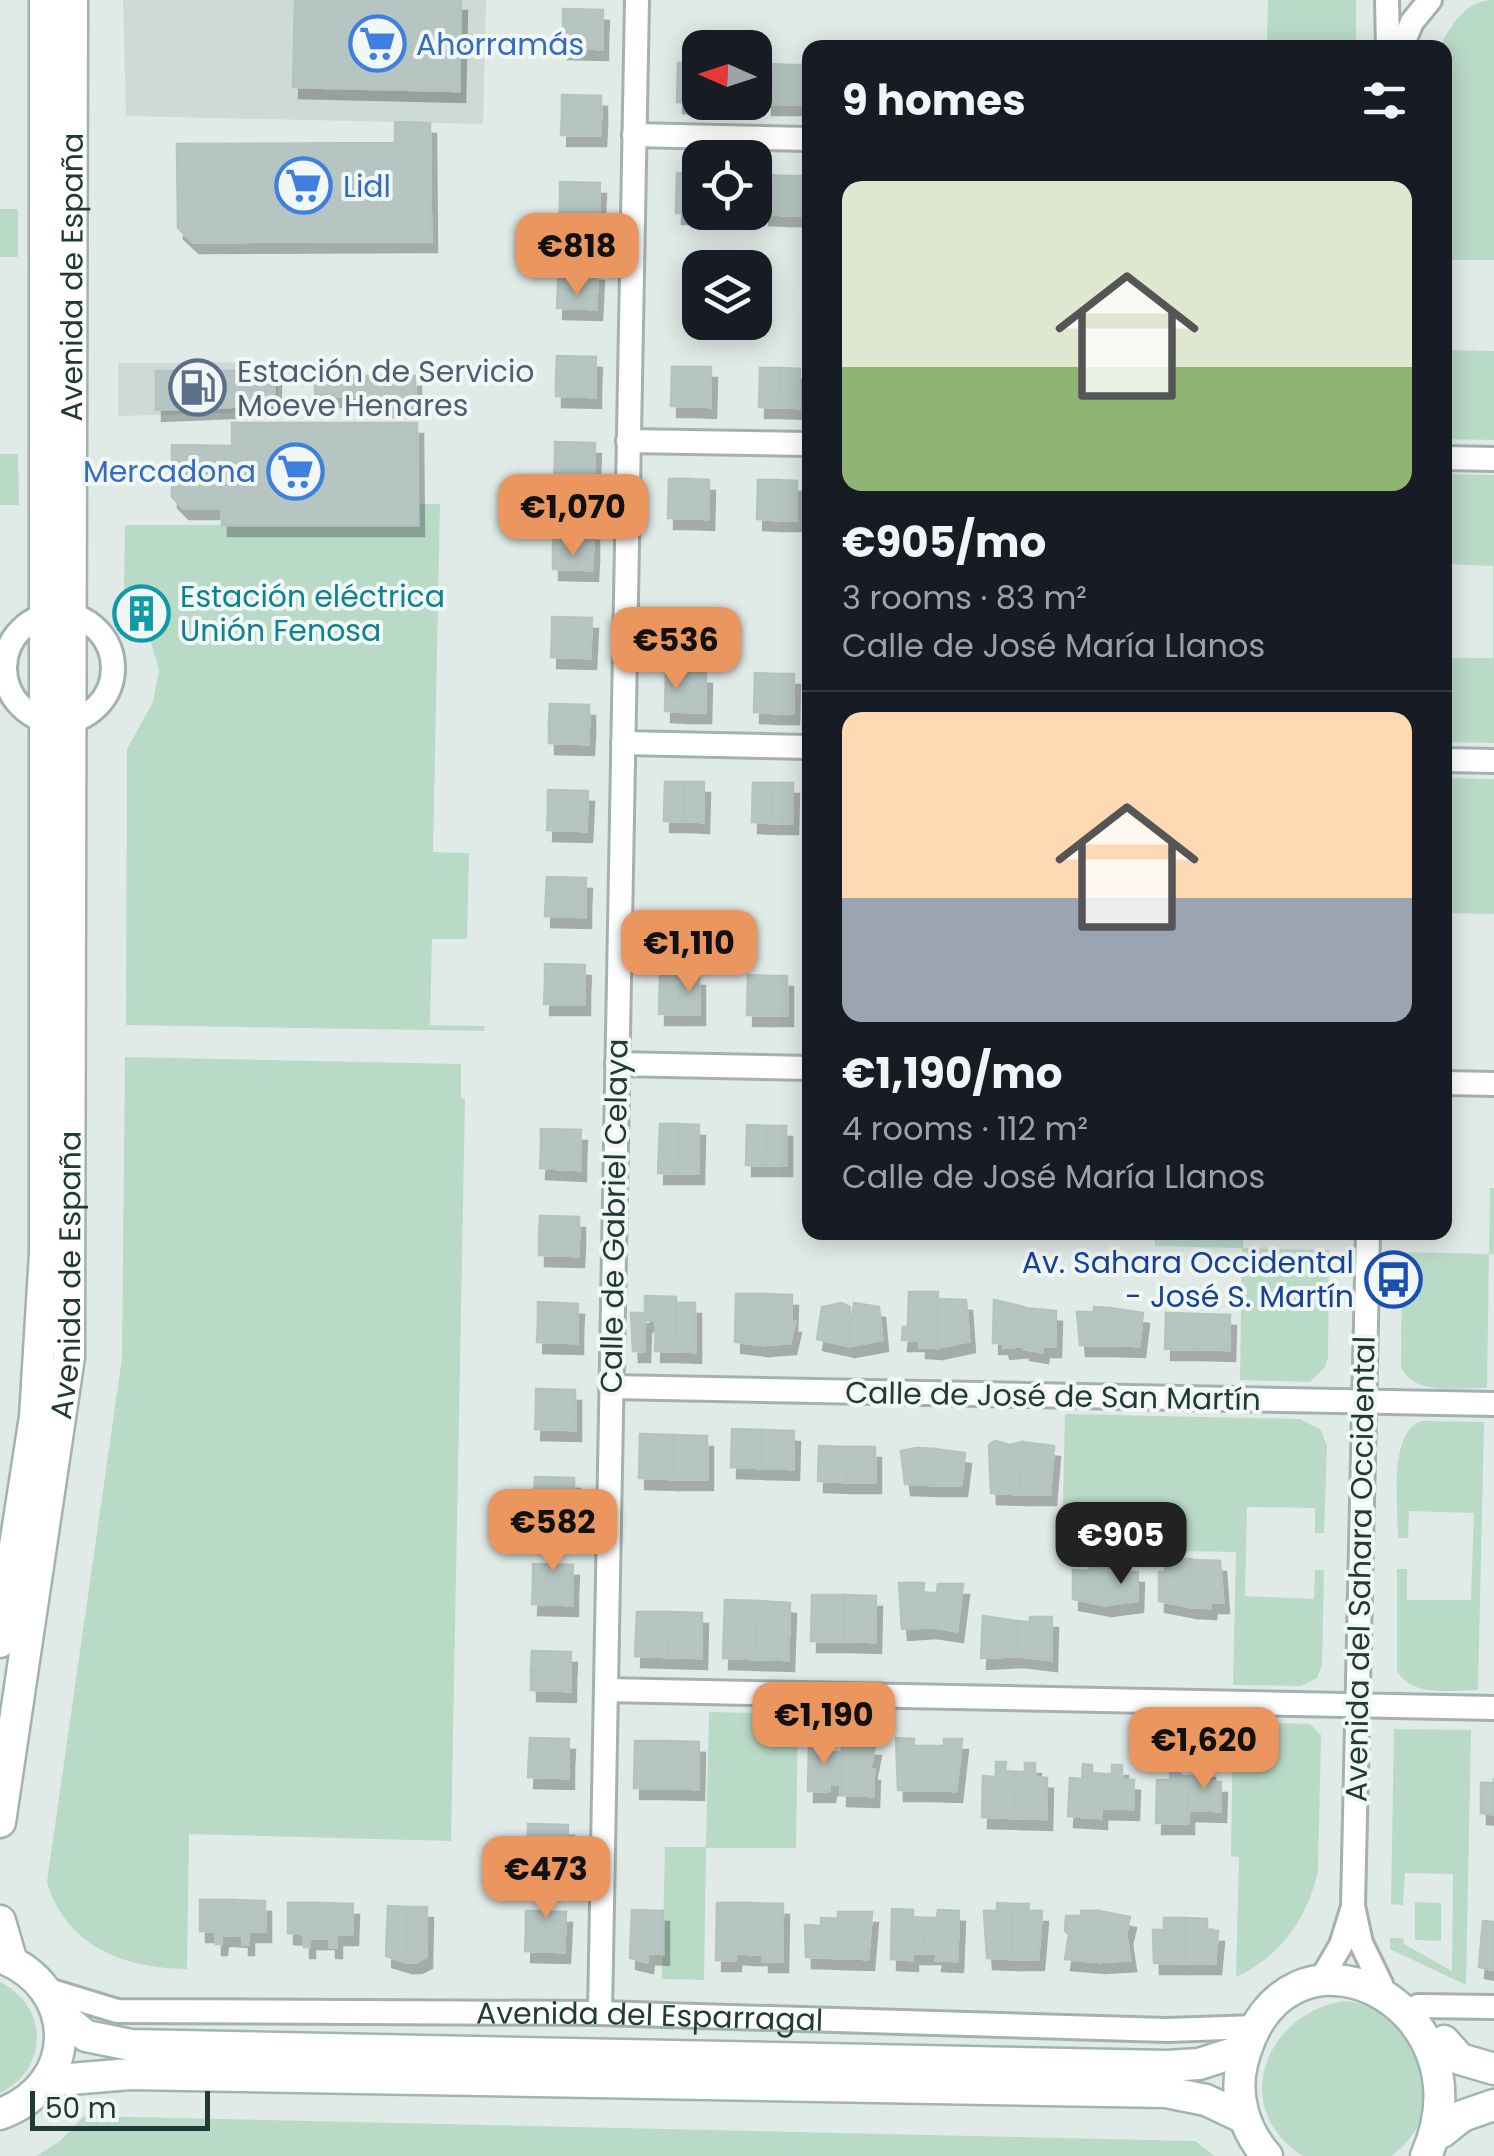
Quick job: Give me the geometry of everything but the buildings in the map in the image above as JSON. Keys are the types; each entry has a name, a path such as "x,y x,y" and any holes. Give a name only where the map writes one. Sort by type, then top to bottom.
{"street":[{"name":"Avenida de España","path":"0,1822 68,1357 60,722 36,622 45,0"},
{"name":"Avenida de España","path":"60,722 9,703 5,658 36,622 72,0"},
{"name":"Calle de Gabriel Celaya","path":"600,2013 636,0"},
{"path":"1387,0 1393,40"},
{"path":"1393,40 1398,0"},
{"path":"1395,40 1430,0"},
{"path":"634,135 802,139"},
{"path":"628,440 802,444"},
{"path":"1452,458 1494,458"},
{"path":"36,622 103,636 112,657 113,676 94,710 60,722"},
{"name":"Avenida de España","path":"0,1642 42,1355 60,722"},
{"path":"623,743 802,746"},
{"path":"1452,760 1494,761"},
{"path":"617,1064 802,1068"},
{"path":"1452,1083 1494,1084"},
{"name":"Avenida del Sahara Occidental","path":"1368,1240 1353,1906 1361,1943 1381,1984"},
{"name":"Calle de José de San Martín","path":"611,1387 1494,1404"},
{"path":"606,1690 1494,1708"},
{"name":"Avenida del Sahara Occidental","path":"1320,1981 1340,1945 1353,1906"},
{"path":"0,1921 6,1960 51,2000 59,2048 46,2080 25,2102 0,2114"},
{"path":"1267,2156 1244,2118 1240,2095 1251,2038 1273,2006 1320,1981 1350,1978 1381,1984 1418,2006 1460,2058 1494,2069"},
{"name":"Avenida del Esparragal","path":"51,2000 117,2011 600,2013 1168,2030 1251,2038"},
{"name":"Avenida del Esparragal","path":"51,2000 86,2036 131,2045 1167,2066 1200,2064 1251,2038"},
{"path":"1418,2006 1494,2007"},
{"path":"1434,2144 1452,2102 1452,2071 1444,2041"},
{"path":"46,2080 130,2074 1166,2092 1206,2100 1244,2118"},
{"path":"1434,2144 1462,2116 1494,2105"}],"shaded area":[{"path":"123,0 486,0 483,124 126,116"},
{"name":"Estación de Servicio Moeve Henares","path":"278,362 278,412 118,416 118,363"}],"green space":[{"path":"1268,0 1356,0 1356,40 1267,40"},
{"path":"1494,0 1494,260 1452,260 1452,40 1444,40 1468,9"},
{"path":"0,209 18,209 18,257 0,257"},
{"path":"1452,350 1494,351 1494,440 1452,439"},
{"path":"0,454 18,454 19,505 0,505"},
{"path":"1452,474 1494,475 1494,743 1452,742 1452,658 1493,658 1493,566 1452,564"},
{"path":"417,504 440,504 433,852 469,853 467,939 432,939 430,1025 485,1026 484,1031 126,1025 127,749 153,702 159,669 146,627 146,602 137,601 136,608 124,591 125,525 417,525"},
{"path":"1452,778 1494,779 1494,914 1452,913"},
{"path":"125,1057 461,1064 461,1098 465,1099 451,1841 189,1834 187,1969 142,1964 101,1950 68,1923 47,1882 122,1358"},
{"path":"1490,1188 1494,1188 1494,1254 1489,1254"},
{"path":"1155,1240 1243,1240 1243,1248 1329,1250 1325,1367 1310,1382 1240,1380 1242,1248 1155,1246"},
{"path":"1402,1252 1489,1254 1487,1388 1438,1388 1416,1383 1401,1367"},
{"path":"1065,1414 1300,1419 1321,1430 1327,1446 1324,1533 1315,1533 1315,1508 1247,1507 1245,1596 1314,1599 1315,1570 1324,1570 1322,1665 1317,1678 1301,1686 1233,1685 1236,1552 1062,1549"},
{"path":"1422,1421 1484,1422 1478,1690 1423,1689 1404,1680 1397,1671 1397,1569 1407,1569 1407,1600 1471,1600 1474,1513 1409,1511 1408,1538 1398,1538 1399,1454 1411,1428"},
{"path":"709,1712 798,1714 796,1848 706,1848 704,1980 662,1979 665,1847 706,1847"},
{"path":"1233,1722 1310,1724 1321,1735 1318,1871 1313,1888 1299,1920 1279,1947 1236,1977 1239,1857 1231,1856"},
{"path":"1394,1729 1471,1730 1466,1985 1390,1949 1390,1938 1403,1938 1404,1944 1452,1971 1453,1874 1405,1873 1403,1905 1391,1904"},
{"path":"1415,1902 1441,1903 1441,1941 1415,1940"},
{"path":"0,1982 28,2006 37,2038 28,2069 0,2093"},
{"path":"1344,2001 1373,2008 1396,2021 1414,2040 1424,2062 1428,2087 1424,2111 1412,2135 1391,2156 1303,2156 1280,2136 1267,2114 1262,2089 1266,2065 1277,2043 1294,2024 1316,2009"},
{"path":"84,2116 1195,2141 1215,2156 36,2156 60,2141"}],"place":[{"name":"Ahorramás","path":"377,44"},
{"name":"Lidl","path":"304,186"},
{"name":"Estación de Servicio Moeve Henares","path":"198,388"},
{"name":"Mercadona","path":"295,471"},
{"name":"Estación eléctrica Unión Fenosa","path":"141,613"},
{"name":"Av. Sahara Occidental - José S. Martín","path":"1393,1279"}]}
